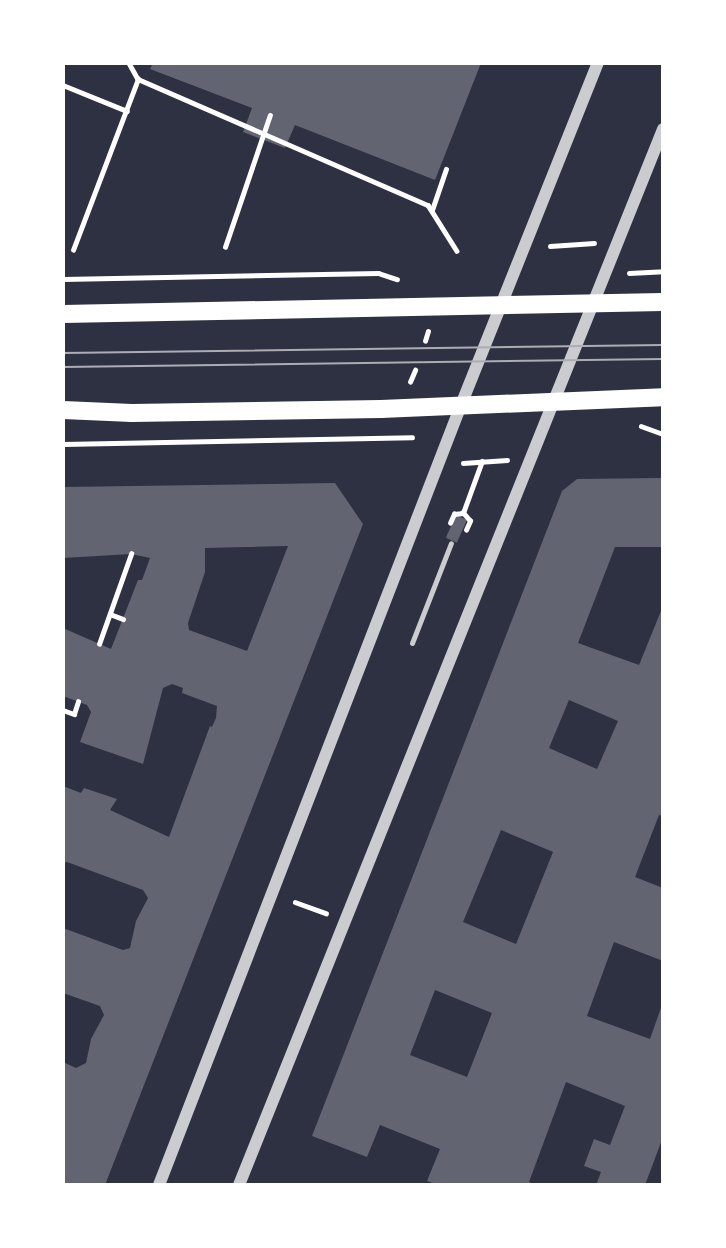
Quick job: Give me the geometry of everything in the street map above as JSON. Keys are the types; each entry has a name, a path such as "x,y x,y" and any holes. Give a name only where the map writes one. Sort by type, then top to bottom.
{"main road":[{"path":"63,314 663,302"},
{"path":"63,410 132,413 663,397"}],"street":[{"path":"159,1185 461,405 598,63"},
{"path":"239,1185 663,129"}],"lane":[{"path":"412,643 451,542"}],"path":[{"path":"129,63 138,79 428,205 457,251"},
{"path":"73,250 138,79"},
{"path":"63,85 127,111"},
{"path":"225,247 270,115"},
{"path":"431,211 446,169"},
{"path":"545,247 594,243"},
{"path":"63,279 378,273 405,281"},
{"path":"409,386 415,370"},
{"path":"632,426 663,433"},
{"path":"63,444 374,439"},
{"path":"456,463 511,460"},
{"path":"463,513 482,461"},
{"path":"463,513 470,521 459,545 443,539 454,514 463,513"},
{"path":"99,644 131,554"},
{"path":"110,614 123,619"},
{"path":"63,710 74,714 78,702"},
{"path":"285,898 333,916"}],"building":[{"path":"153,63 481,63 435,180 295,125 285,148 243,132 252,108 150,69"},
{"path":"663,478 663,547 615,547 578,643 639,665 663,606 663,816 659,815 635,877 663,888 663,961 614,942 587,1016 650,1039 663,1002 663,1137 645,1185 596,1185 601,1172 584,1166 594,1139 610,1145 625,1106 566,1082 529,1182 536,1185 439,1185 427,1181 440,1149 380,1125 367,1157 312,1136 562,491 577,479","holes":["569,700 618,721 597,769 549,748","501,830 553,852 516,944 463,922","435,990 492,1013 467,1077 410,1055"]},
{"path":"335,483 363,524 105,1185 63,1185 63,1062 76,1068 86,1063 91,1039 104,1015 100,1006 63,993 63,928 123,950 130,948 136,921 148,898 143,890 67,862 63,863 63,786 81,793 84,788 117,799 110,810 169,837 210,726 212,727 216,718 217,706 182,693 183,688 172,684 163,688 143,764 80,742 91,712 87,705 63,696 63,628 111,649 138,580 142,580 150,558 131,554 63,558 63,487","holes":["288,546 247,651 189,630 188,623 205,572 205,548"]},
{"path":"456,515 467,520 457,543 446,538"}],"tram line":[{"path":"63,353 663,345"},
{"path":"63,367 663,359"}]}
